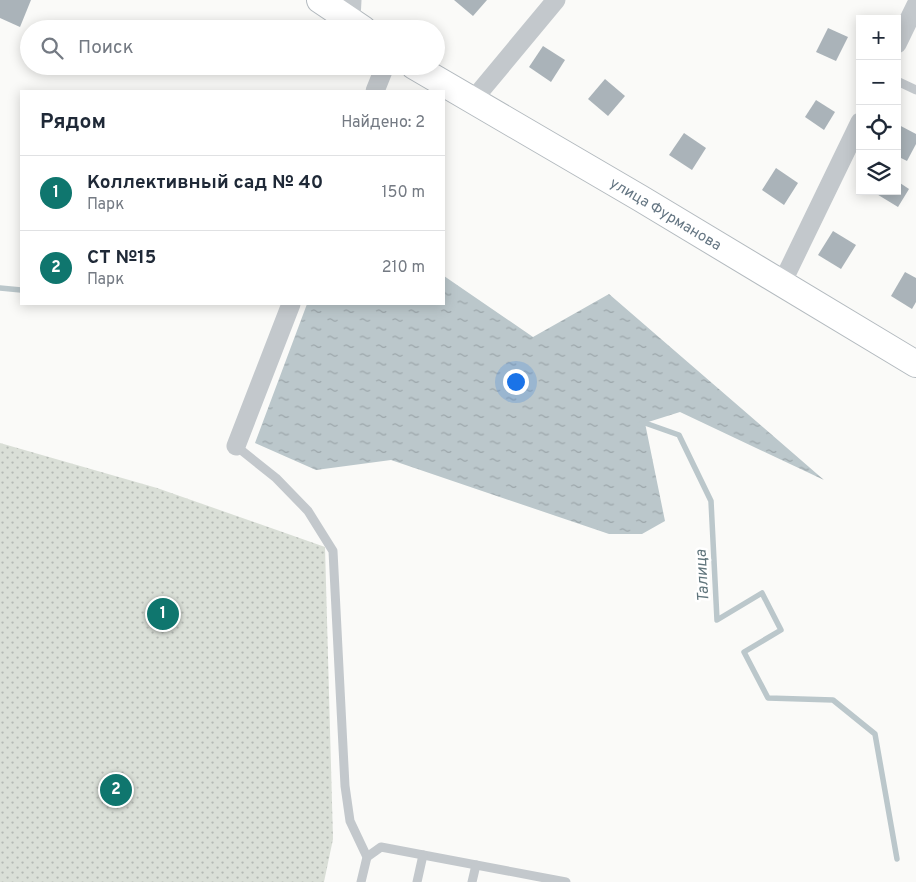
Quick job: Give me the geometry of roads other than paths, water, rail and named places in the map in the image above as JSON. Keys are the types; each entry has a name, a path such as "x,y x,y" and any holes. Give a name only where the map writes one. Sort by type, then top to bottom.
{"main road":[{"path":"320,0 355,16"},
{"name":"улица Фурманова","path":"429,75 916,364"}],"street":[{"path":"472,101 556,0"},
{"path":"901,36 916,5"},
{"path":"375,90 381,75"},
{"path":"782,283 856,130"},
{"path":"236,446 291,305"}],"lane":[{"path":"901,83 916,90"},
{"path":"236,446 276,478 308,511 333,551 345,786 350,821 367,856 361,882"},
{"path":"367,856 380,847 476,865 533,879 566,882"},
{"path":"417,882 423,855"},
{"path":"472,882 476,865"}],"water":[{"path":"445,277 533,337 609,294 824,480 680,412 645,423 665,521 642,534 609,534 391,460 316,470 255,443 307,305 445,305"}],"waterway":[{"name":"Талица","path":"0,288 20,290"},
{"name":"Талица","path":"639,425 645,423 679,435 711,501 717,620 762,593 781,630 744,652 768,698 833,700 875,734 897,859"}],"place":[{"name":"Коллективный сад № 40","path":"163,614"},
{"name":"СТ №15","path":"116,790"}]}
